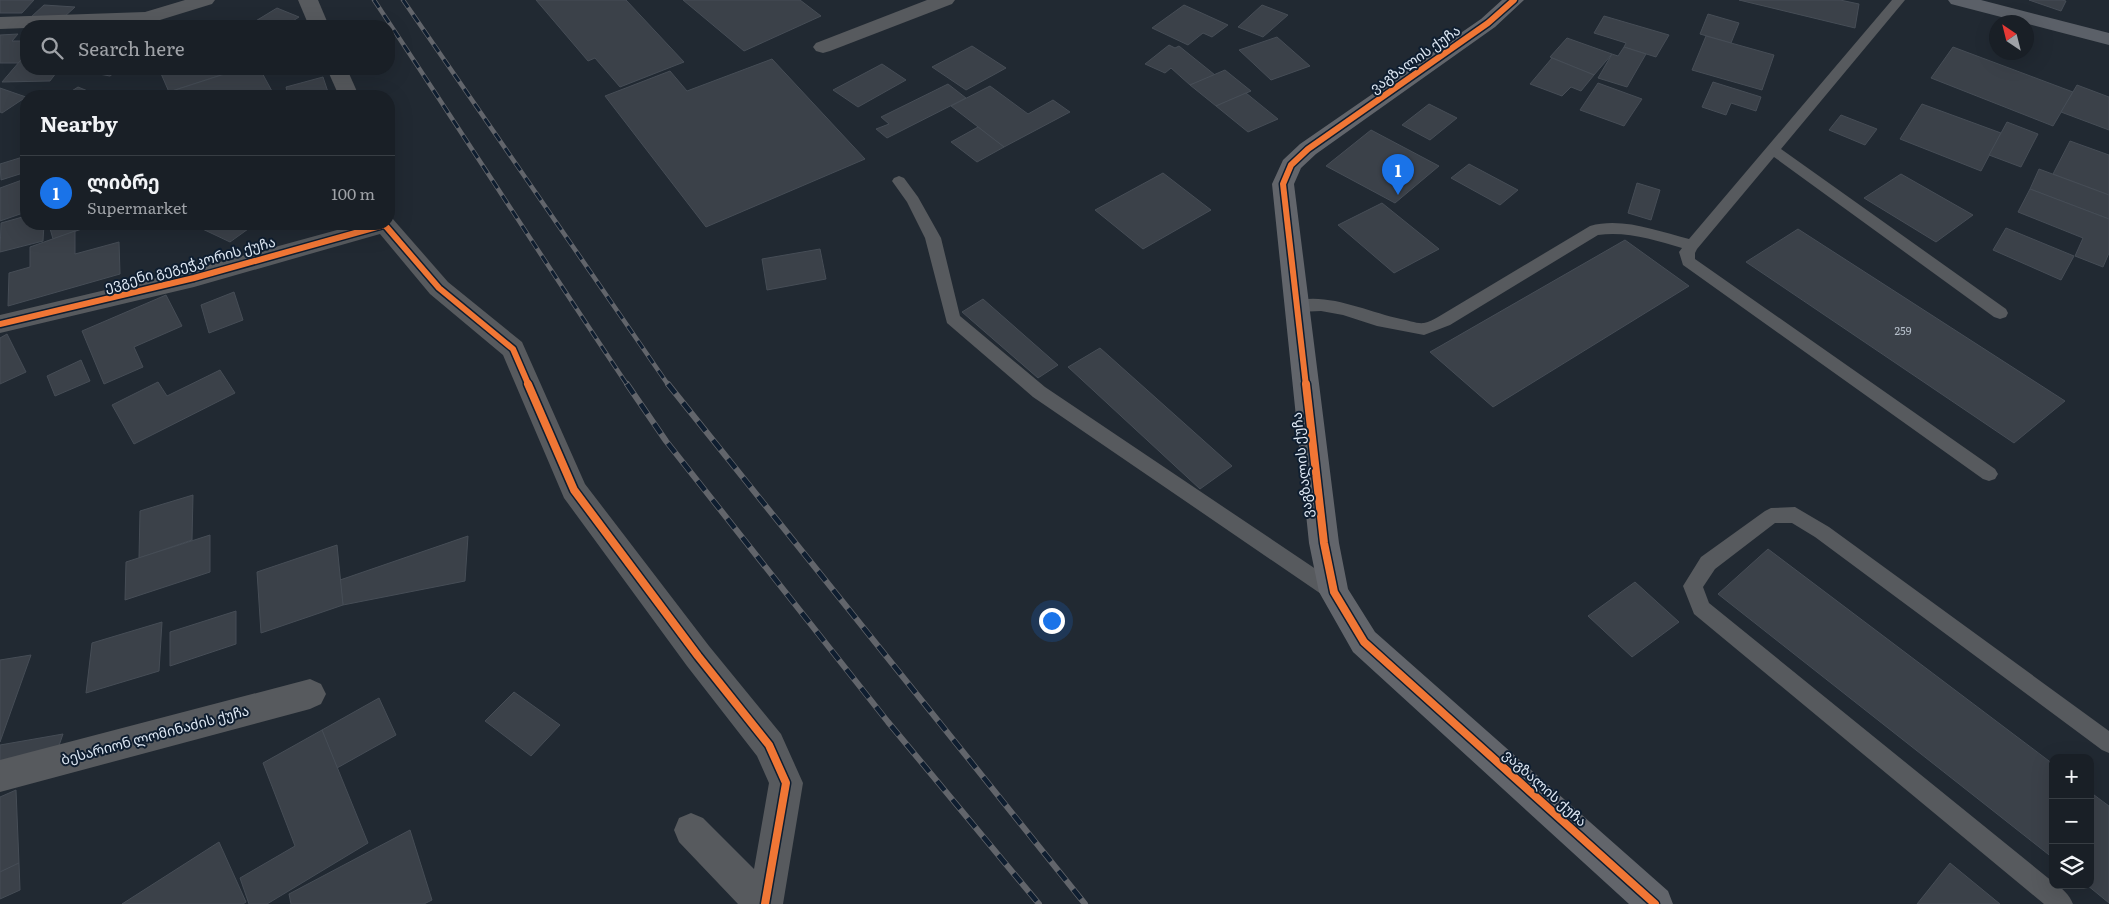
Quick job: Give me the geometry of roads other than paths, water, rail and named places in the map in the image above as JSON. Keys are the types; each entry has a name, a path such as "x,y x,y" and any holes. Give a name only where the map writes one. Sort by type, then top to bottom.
{"highway":[{"path":"1958,0 2109,39"}],"street":[{"path":"98,20 147,18 205,0"},
{"path":"308,0 316,20"},
{"path":"823,47 945,0"},
{"name":"ვაგზალის ქუჩა","path":"1514,0 1488,22 1308,149 1291,165 1283,184 1324,543 1334,592 1364,642 1655,904"},
{"path":"0,24 20,23"},
{"path":"340,75 346,90"},
{"name":"ევგენი გეგეჭკორის ქუჩა","path":"0,324 194,278 363,230"},
{"path":"389,230 439,288 513,349 574,490 698,656 769,745 786,783 764,904"},
{"name":"ბესარიონ ლომინაძის ქუჩა","path":"0,776 310,694"},
{"path":"691,830 764,904"}],"lane":[{"path":"1899,0 1692,245 1687,252 1688,261 1989,474"},
{"path":"1773,150 2000,313"},
{"path":"899,181 913,200 934,238 953,319 1039,392 1334,592"},
{"path":"1297,306 1321,305 1344,309 1377,320 1424,329 1444,321 1595,230 1608,228 1624,230 1692,245"},
{"path":"2062,904 1701,608 1693,586 1708,563 1771,516 1795,515 1822,532 2109,743"}],"railway":[{"path":"374,0 387,20"},
{"path":"403,0 669,386"},
{"path":"395,32 628,386"},
{"path":"627,384 666,441 888,722 1039,904"},
{"path":"668,384 1085,904"}],"place":[{"name":"ლიბრე","path":"1398,195"}]}
